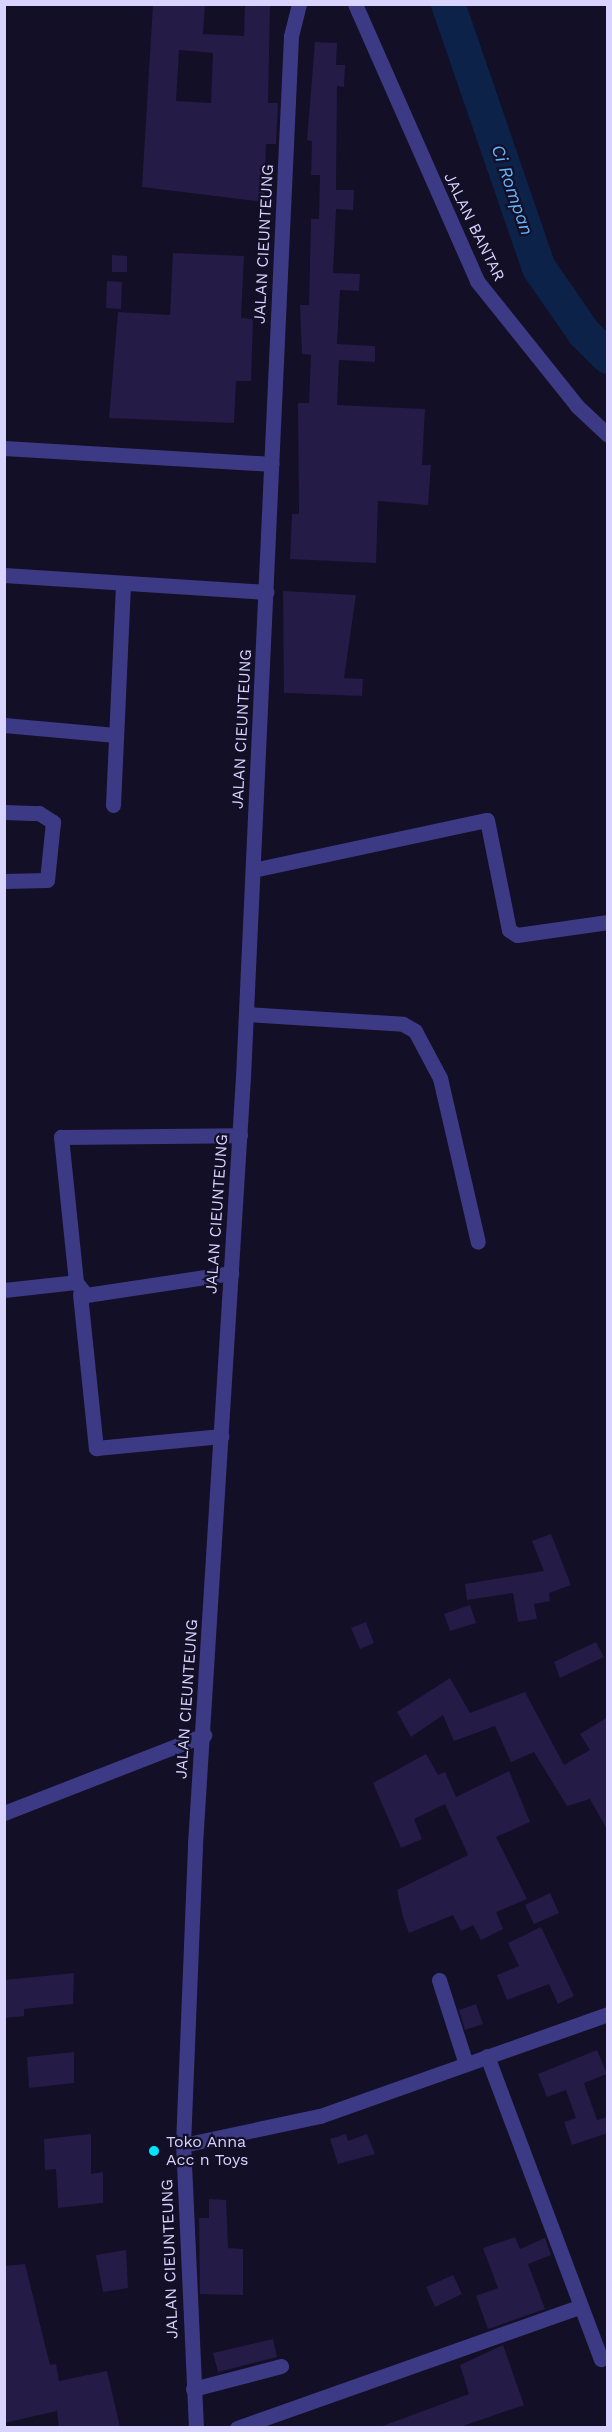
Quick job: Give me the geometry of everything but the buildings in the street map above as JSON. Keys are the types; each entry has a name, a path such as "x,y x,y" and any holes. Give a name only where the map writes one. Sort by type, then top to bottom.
{"street":[{"name":"JALAN CIEUNTEUNG","path":"196,2427 183,2145 220,1436 240,1135 291,36 299,4"},
{"name":"JALAN BANTAR","path":"355,4 477,281 577,406 608,435"},
{"path":"4,448 272,464"},
{"path":"4,575 266,592"},
{"path":"113,805 123,583"},
{"path":"4,725 116,735"},
{"path":"4,812 39,813 53,822 47,880 4,881"},
{"path":"253,870 487,820 509,930 517,935 608,922"},
{"path":"246,1014 403,1024 416,1031 440,1078 478,1242"},
{"path":"220,1436 96,1448 61,1137 240,1135"},
{"path":"4,1290 78,1288 231,1274"},
{"path":"4,1813 204,1735"},
{"path":"439,1980 466,2064"},
{"path":"183,2145 288,2125 608,2014"},
{"path":"487,2056 579,2307 601,2359"},
{"path":"237,2427 579,2307"},
{"path":"193,2389 281,2366"}],"waterway":[{"name":"Ci Rompan","path":"448,4 539,268 584,333 608,357"}],"place":[{"name":"Toko Anna Acc n Toys","path":"154,2151"}]}
